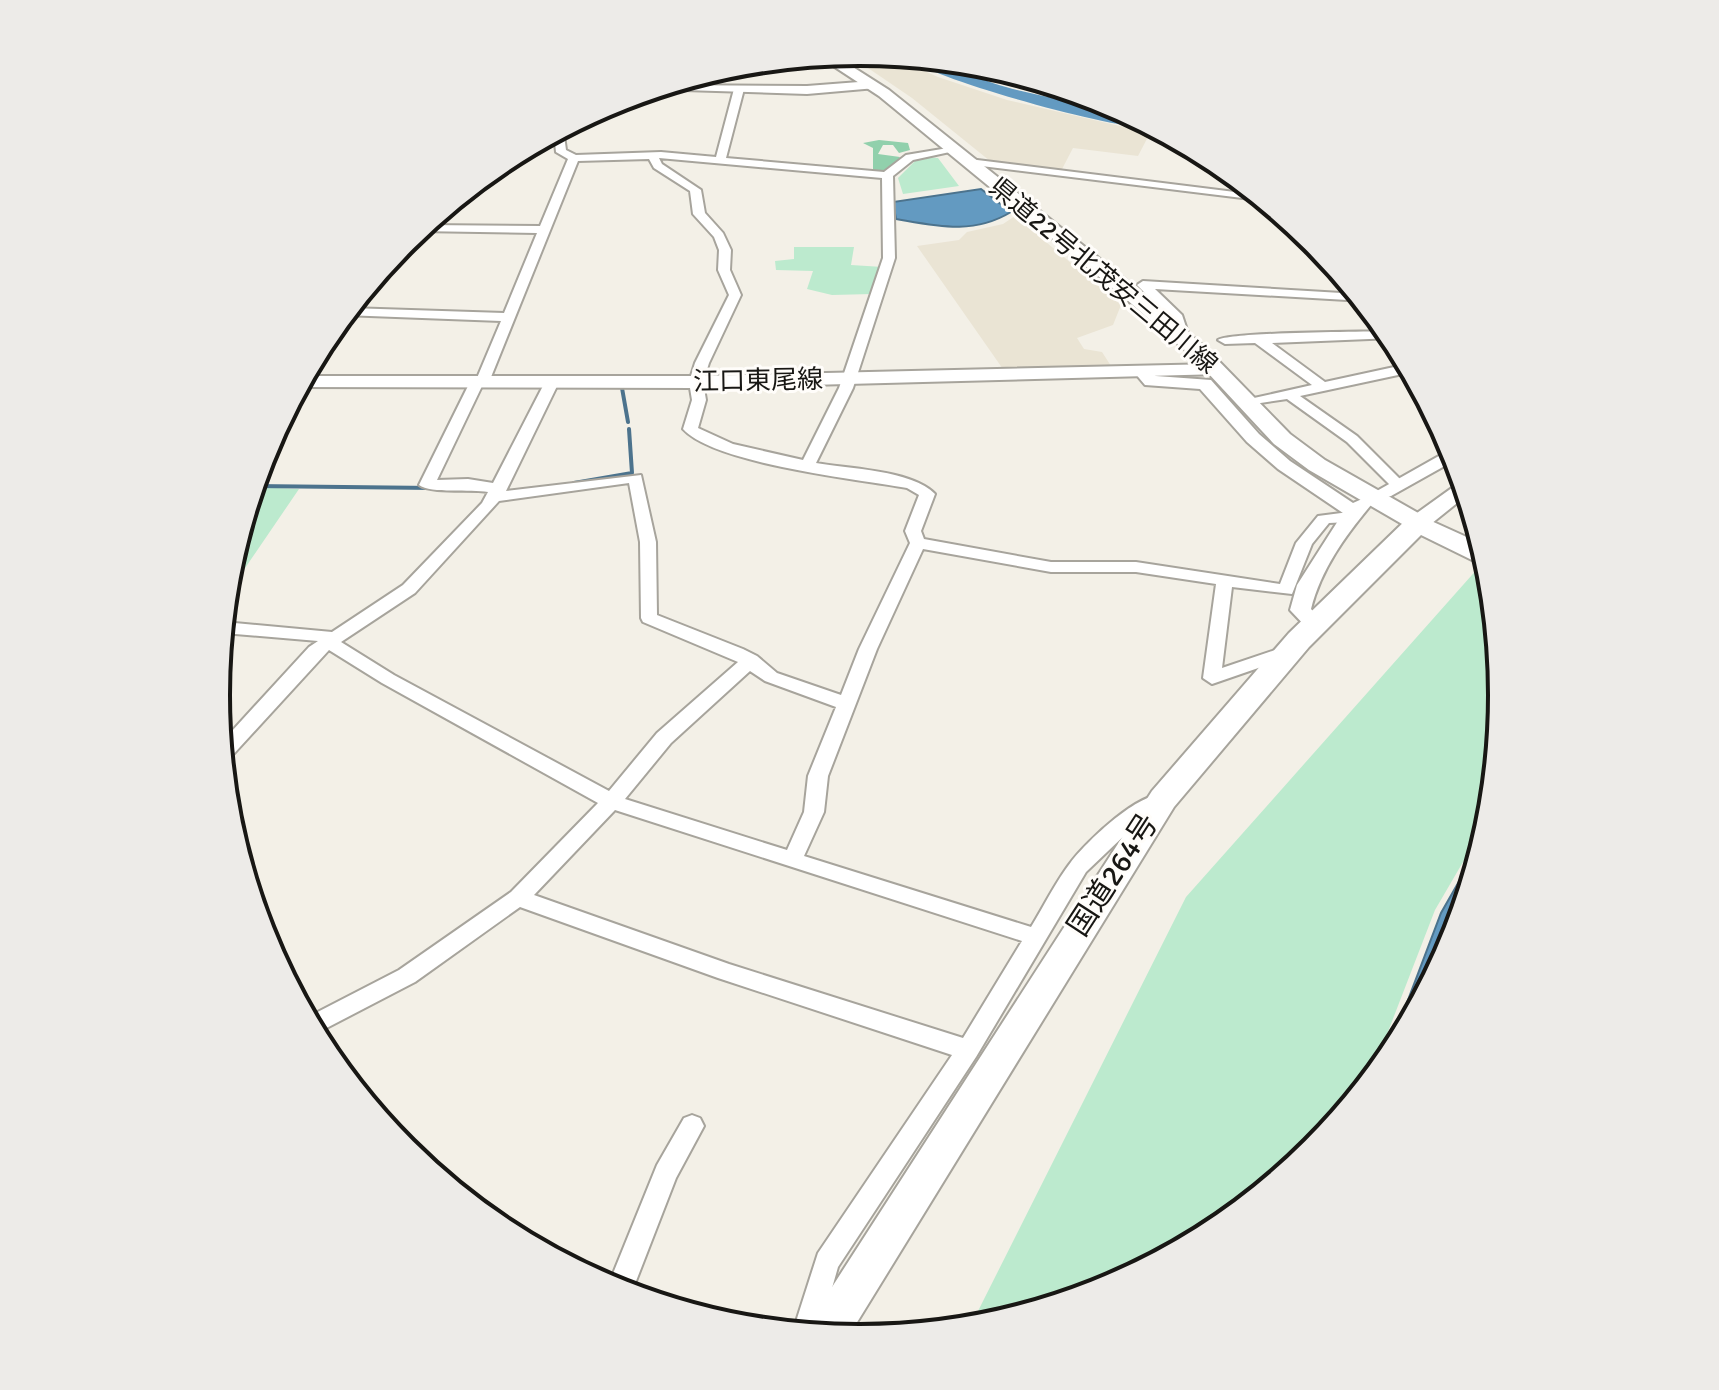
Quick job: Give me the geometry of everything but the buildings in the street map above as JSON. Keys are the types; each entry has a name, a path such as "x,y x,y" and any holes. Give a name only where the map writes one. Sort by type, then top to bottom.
{"highway":[{"path":"1418,523 1471,548"},
{"name":"国道264号","path":"831,1323 1163,799 1289,652 1418,523"}],"main road":[{"name":"県道22号北茂安三田川線","path":"843,66 872,85 961,156 1183,339 1282,439 1317,465 1418,523"},
{"name":"江口東尾線","path":"314,382 696,382 1215,370"},
{"path":"1418,523 1455,494"}],"street":[{"path":"692,88 845,89 872,85"},
{"path":"720,162 739,89"},
{"path":"560,142 561,152 574,158 653,157 887,175 910,157 961,156 1242,196"},
{"path":"653,157 658,166 695,190 699,214 719,236 725,250 724,270 735,295 696,382 699,400 690,429 706,441 923,490 927,499 913,531 918,543 868,649 818,776 814,812 792,860"},
{"path":"574,158 479,382 427,485 468,484 498,493 636,478 648,542 649,618 751,660 771,677 847,704"},
{"path":"808,464 829,428 846,388 846,380 889,258 887,175"},
{"path":"438,228 545,230"},
{"path":"1183,339 1177,318 1143,285 1346,297"},
{"path":"360,312 507,317"},
{"path":"1225,340 1375,335"},
{"path":"1257,338 1324,388"},
{"path":"1259,401 1292,397 1398,371"},
{"path":"1142,372 1151,381 1201,382 1229,405 1284,465 1354,511"},
{"path":"233,743 330,639 409,589 498,493 552,382"},
{"path":"1292,397 1352,439 1390,487 1443,459"},
{"path":"918,543 1051,567 1136,567 1286,590 1304,543 1324,519 1354,511"},
{"path":"1315,624 1300,610 1307,585 1354,511"},
{"path":"1225,580 1212,678 1289,652"},
{"path":"235,628 330,639 388,679 612,801 1036,937"},
{"path":"322,1020 407,976 518,898 612,801 664,738 751,660"},
{"path":"809,1322 827,1262 968,1050 1079,866 1142,807 1163,799"},
{"path":"518,898 712,967 968,1050"},
{"path":"624,1278 666,1173 692,1126"}],"shaded area":[{"path":"865,66 920,69 1007,100 1134,129 1148,136 1138,156 1073,148 1061,171 990,161 912,98"},
{"path":"1015,216 1121,305 1113,325 1077,338 1084,349 1102,352 1113,369 1005,372 917,246 959,240 967,232 1003,224"}],"green space":[{"path":"879,140 908,143 910,150 899,153 893,145 883,145 878,154 900,157 888,168 873,170 873,148 863,143"},
{"path":"927,157 938,158 959,186 903,194 898,178 915,161"},
{"path":"794,247 854,247 851,265 883,267 872,294 832,295 807,289 813,271 776,270 775,261 794,259"},
{"path":"266,488 299,489 243,571"},
{"path":"1476,571 1483,613 1488,695 1483,777 1476,818 1468,853 1435,910 1382,1044 1359,1078 1304,1140 1274,1168 1209,1218 1174,1240 1100,1276 1022,1303 977,1313 1186,897"}],"water":[{"path":"981,189 1011,212 983,224 955,227 896,219 893,202"},
{"path":"1461,879 1441,936 1405,1009 1441,913"}],"waterway":[{"path":"946,72 998,90 1098,113"},
{"path":"622,388 628,422"},
{"path":"574,483 632,473 629,429"},
{"path":"266,486 433,488"}]}
